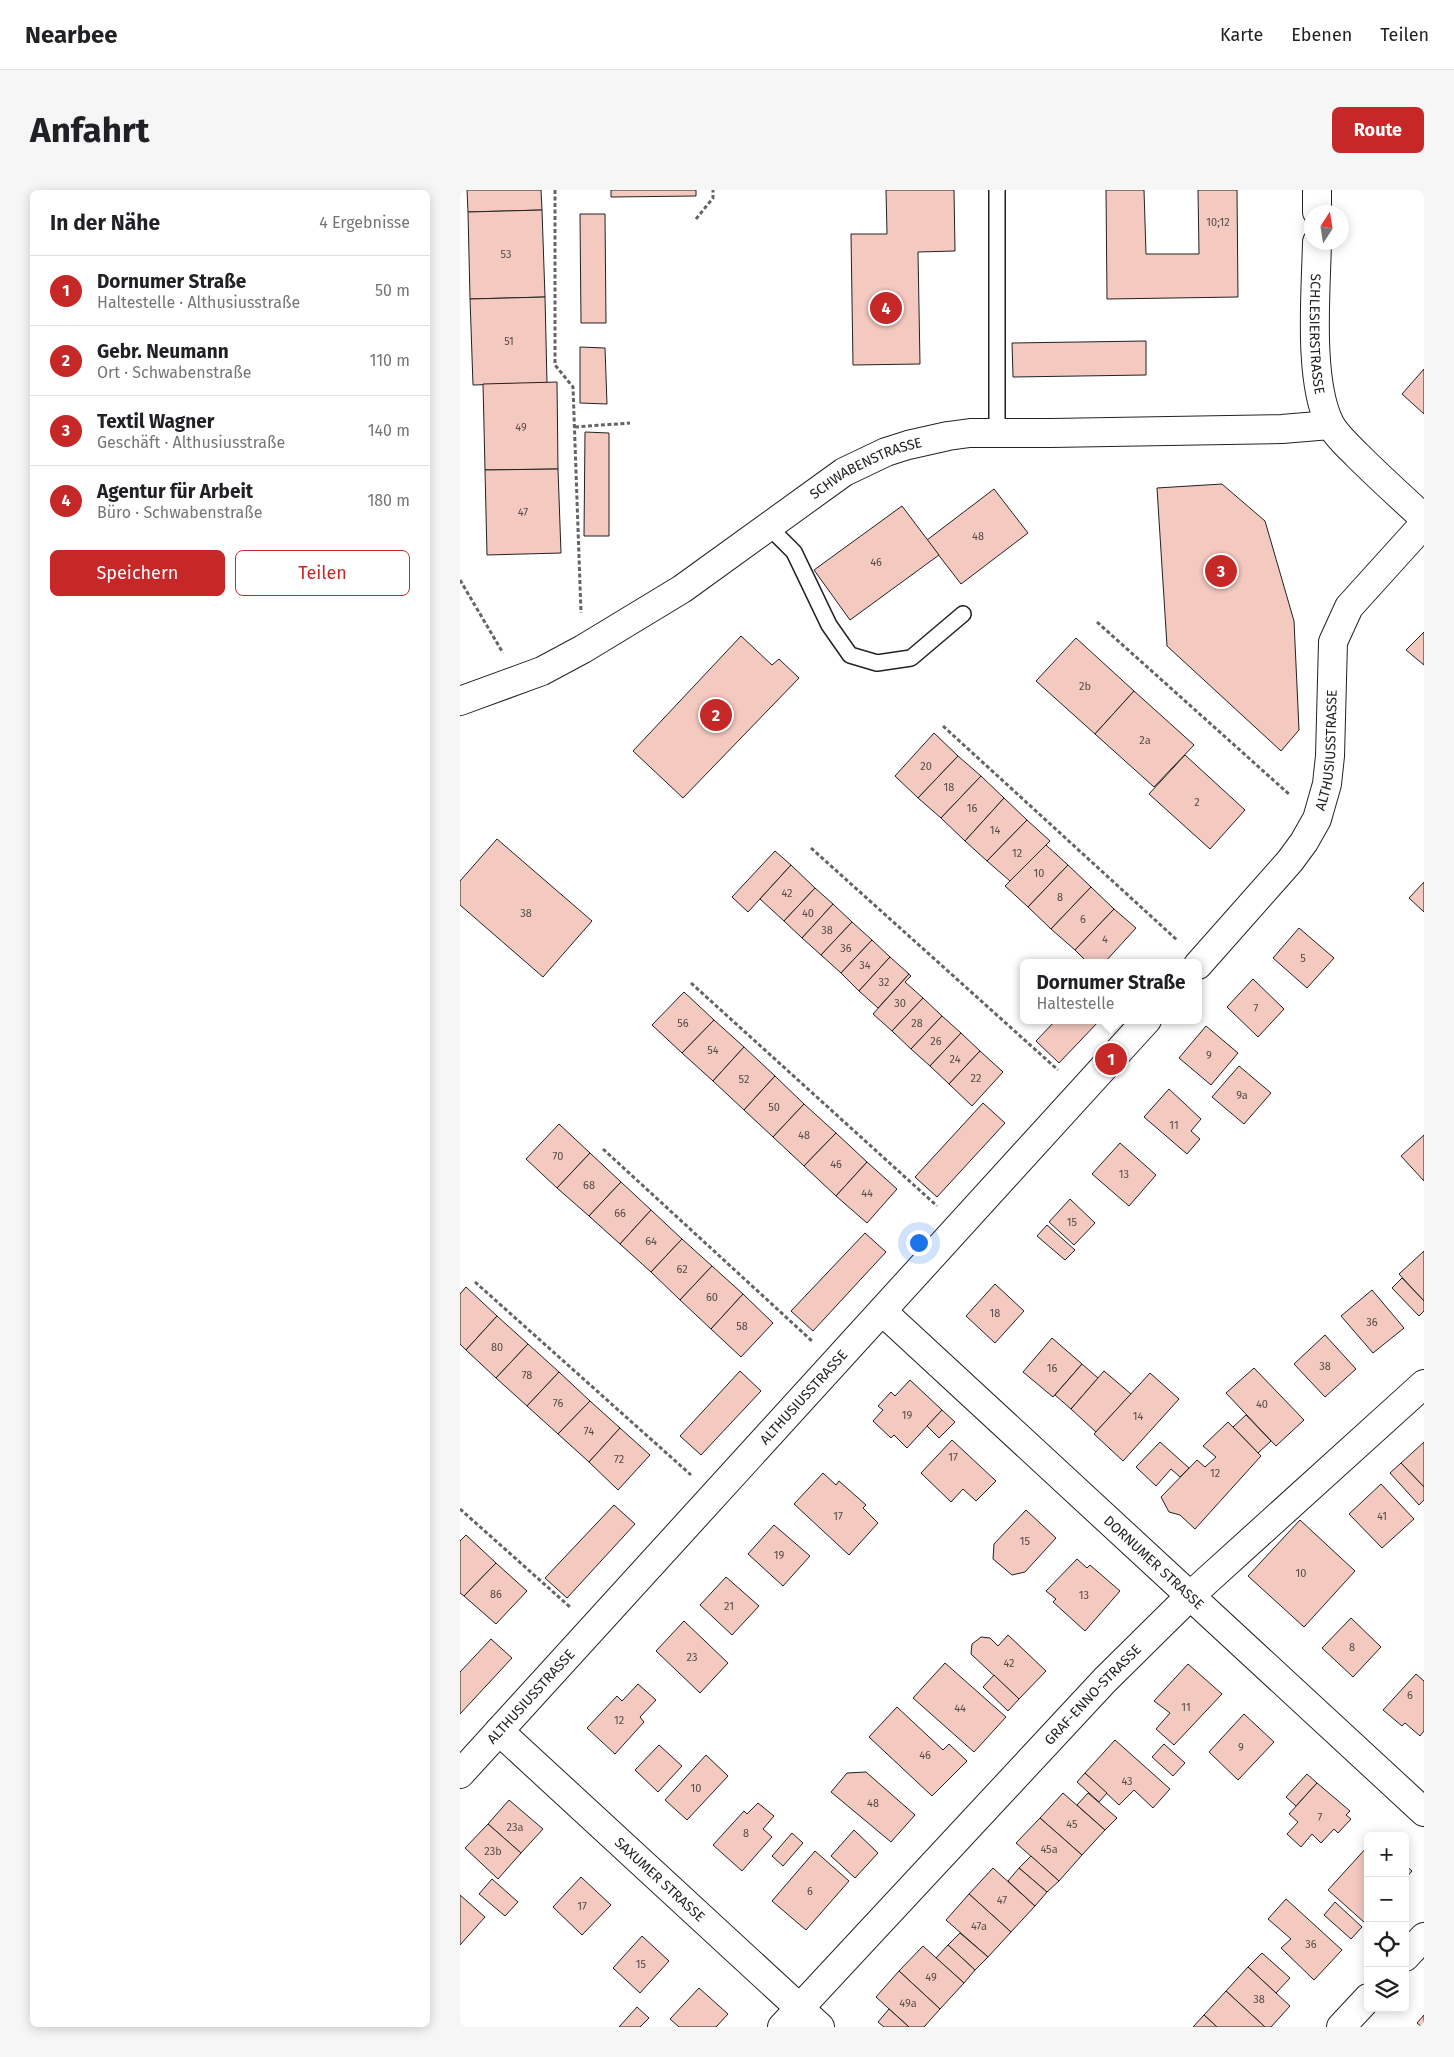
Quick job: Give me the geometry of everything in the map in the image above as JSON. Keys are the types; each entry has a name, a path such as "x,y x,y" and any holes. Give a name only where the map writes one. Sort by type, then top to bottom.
{"street":[{"path":"1317,190 1317,205"},
{"name":"SCHLESIERSTRASSE","path":"1317,250 1316,365 1322,402 1330,424 1345,443 1424,518"},
{"name":"SCHWABENSTRASSE","path":"460,700 519,680 583,650 658,604 844,472 886,452 948,436 970,433 1282,429 1330,424"},
{"name":"ALTHUSIUSSTRASSE","path":"1202,962 1290,861 1304,842 1317,819 1327,784 1329,765 1332,720 1333,642 1349,607 1424,524"},
{"name":"ALTHUSIUSSTRASSE","path":"460,1774 883,1312 1143,1024"},
{"name":"DORNUMER STRASSE","path":"883,1312 1424,1812"},
{"name":"GRAF-ENNO-STRASSE","path":"791,2017 1105,1680 1190,1596 1424,1384"},
{"name":"SAXUMER STRASSE","path":"499,1732 791,2017 820,2027"},
{"path":"1409,1953 1424,1937"},
{"path":"1341,2027 1364,2002"}],"lane":[{"path":"997,190 997,433"},
{"path":"768,526 794,552 829,625 850,655 877,663 911,658 963,614"}],"path":[{"path":"554,190 556,365 573,387 583,650"},
{"path":"696,219 713,198 713,190"},
{"path":"575,428 630,423"},
{"path":"460,580 519,680"},
{"path":"1097,622 1317,819"},
{"path":"944,726 1195,959"},
{"path":"811,848 1082,1092"},
{"path":"691,982 960,1227"},
{"path":"603,1148 836,1362"},
{"path":"475,1282 714,1496"},
{"path":"460,1509 594,1628"}],"building":[{"path":"467,190 541,190 542,210 468,212"},
{"path":"611,190 696,190 696,196 611,197"},
{"path":"886,190 954,190 955,251 918,252 920,364 853,365 851,234 887,234"},
{"path":"1106,190 1144,190 1146,254 1199,254 1198,190 1237,190 1238,297 1107,299"},
{"path":"542,210 545,297 470,299 468,212"},
{"path":"580,214 605,214 606,323 581,323"},
{"path":"545,297 547,383 473,385 470,299"},
{"path":"1146,341 1146,375 1013,377 1012,343"},
{"path":"580,347 605,348 607,404 580,403"},
{"path":"1424,369 1424,414 1402,394"},
{"path":"557,382 558,469 485,470 483,384"},
{"path":"585,432 609,433 609,536 584,536"},
{"path":"558,469 561,553 487,555 485,470"},
{"path":"1222,484 1265,521 1294,621 1299,730 1281,751 1167,646 1157,488"},
{"path":"994,489 1028,533 961,584 927,540"},
{"path":"902,506 939,555 850,620 814,570"},
{"path":"1424,632 1424,665 1406,650"},
{"path":"741,636 772,665 779,659 799,678 683,798 633,751"},
{"path":"1076,638 1134,691 1095,734 1036,681"},
{"path":"1134,691 1194,745 1154,787 1095,734"},
{"path":"934,733 958,756 918,798 895,776"},
{"path":"1185,755 1245,810 1210,849 1149,794"},
{"path":"958,756 981,776 941,818 918,798"},
{"path":"981,776 1004,798 965,841 941,818"},
{"path":"1004,798 1027,820 987,861 965,841"},
{"path":"1027,820 1050,841 1010,881 987,861"},
{"path":"497,839 592,921 543,977 460,905 460,881"},
{"path":"1046,845 1068,865 1028,907 1005,886"},
{"path":"775,851 791,865 748,912 732,897"},
{"path":"791,865 815,888 784,921 760,899"},
{"path":"1068,865 1091,887 1051,929 1028,907"},
{"path":"1424,882 1424,912 1409,898"},
{"path":"1091,887 1114,909 1075,950 1051,929"},
{"path":"815,888 833,904 802,938 784,921"},
{"path":"833,904 852,922 821,955 802,938"},
{"path":"1114,909 1136,928 1108,959 1084,959 1075,950"},
{"path":"852,922 872,940 841,973 821,955"},
{"path":"1299,928 1334,958 1307,988 1273,958"},
{"path":"872,940 890,957 859,991 841,973"},
{"path":"890,957 909,974 878,1008 859,991"},
{"path":"909,974 911,976 905,982 923,998 892,1031 873,1014"},
{"path":"1253,979 1284,1009 1258,1037 1227,1007"},
{"path":"684,992 714,1020 682,1053 652,1025"},
{"path":"923,998 942,1016 911,1049 892,1031"},
{"path":"942,1016 961,1033 930,1066 911,1049"},
{"path":"714,1020 744,1047 713,1081 682,1053"},
{"path":"1052,1024 1096,1024 1059,1063 1036,1041"},
{"path":"1206,1026 1238,1053 1211,1085 1179,1058"},
{"path":"961,1033 980,1051 949,1084 930,1066"},
{"path":"744,1047 775,1076 744,1110 713,1081"},
{"path":"980,1051 1003,1072 972,1106 949,1084"},
{"path":"1239,1066 1271,1093 1244,1124 1212,1097"},
{"path":"775,1076 804,1104 773,1137 744,1110"},
{"path":"1169,1089 1201,1119 1191,1131 1200,1139 1187,1154 1144,1117"},
{"path":"983,1103 1005,1123 937,1197 915,1177"},
{"path":"804,1104 836,1133 804,1166 773,1137"},
{"path":"559,1124 590,1153 557,1188 526,1159"},
{"path":"836,1133 867,1162 836,1196 804,1166"},
{"path":"1424,1135 1424,1181 1401,1156"},
{"path":"1120,1143 1156,1175 1129,1206 1092,1174"},
{"path":"590,1153 621,1182 589,1216 557,1188"},
{"path":"867,1162 897,1189 867,1223 836,1196"},
{"path":"621,1182 651,1210 620,1244 589,1216"},
{"path":"1070,1199 1095,1223 1074,1245 1049,1222"},
{"path":"651,1210 682,1239 651,1272 620,1244"},
{"path":"1047,1225 1075,1250 1065,1260 1037,1236"},
{"path":"865,1233 886,1252 813,1331 791,1311"},
{"path":"682,1239 712,1266 680,1300 651,1272"},
{"path":"1424,1251 1424,1301 1399,1274"},
{"path":"712,1266 743,1294 711,1329 680,1300"},
{"path":"1402,1278 1424,1301 1424,1311 1419,1316 1392,1288"},
{"path":"995,1284 1024,1311 995,1343 966,1316"},
{"path":"466,1287 497,1316 466,1350 460,1344 460,1294"},
{"path":"1372,1290 1404,1328 1373,1353 1341,1316"},
{"path":"743,1294 773,1323 741,1357 711,1329"},
{"path":"497,1316 528,1344 496,1378 466,1350"},
{"path":"1325,1335 1356,1369 1325,1397 1294,1364"},
{"path":"1052,1338 1082,1364 1053,1397 1023,1372"},
{"path":"528,1344 559,1372 527,1406 496,1378"},
{"path":"1082,1364 1098,1378 1071,1409 1055,1395"},
{"path":"1254,1368 1304,1420 1276,1446 1226,1393"},
{"path":"740,1371 761,1391 701,1455 680,1436"},
{"path":"1104,1371 1131,1394 1096,1432 1071,1409"},
{"path":"559,1372 590,1401 558,1434 527,1406"},
{"path":"1150,1373 1179,1399 1123,1461 1094,1434"},
{"path":"910,1380 942,1410 907,1448 894,1435 891,1438 873,1421 883,1410 878,1406 891,1392 895,1396"},
{"path":"590,1401 620,1428 589,1462 558,1434"},
{"path":"942,1410 955,1422 939,1438 927,1426"},
{"path":"1246,1415 1271,1441 1258,1453 1233,1427"},
{"path":"1228,1422 1261,1456 1195,1529 1180,1515 1169,1512 1161,1497 1197,1460 1205,1467 1216,1457 1203,1446"},
{"path":"620,1428 650,1455 618,1490 589,1462"},
{"path":"952,1440 996,1481 976,1501 963,1489 951,1502 921,1473"},
{"path":"1160,1442 1189,1468 1180,1477 1171,1469 1156,1486 1136,1467"},
{"path":"1424,1442 1424,1487 1401,1463"},
{"path":"1401,1463 1424,1487 1424,1500 1419,1505 1390,1473"},
{"path":"823,1473 836,1485 839,1481 866,1505 863,1508 878,1523 849,1555 794,1504"},
{"path":"1381,1484 1414,1519 1382,1548 1349,1514"},
{"path":"614,1505 635,1524 567,1598 545,1578"},
{"path":"1026,1510 1056,1538 1025,1572 1012,1575 993,1559 994,1544"},
{"path":"1300,1520 1355,1571 1304,1627 1248,1576"},
{"path":"774,1525 810,1556 783,1586 748,1554"},
{"path":"466,1535 496,1563 464,1596 460,1593 460,1541"},
{"path":"1077,1559 1087,1568 1090,1565 1120,1591 1085,1631 1053,1602 1056,1599 1046,1591"},
{"path":"496,1563 527,1591 496,1624 464,1596"},
{"path":"726,1577 759,1606 732,1635 700,1605"},
{"path":"1351,1618 1381,1647 1353,1677 1322,1648"},
{"path":"684,1621 728,1663 700,1693 656,1651"},
{"path":"1008,1635 1046,1671 1019,1699 971,1654 972,1644 981,1637 990,1638 998,1646"},
{"path":"491,1639 512,1658 460,1714 460,1672"},
{"path":"945,1663 1006,1717 974,1752 913,1698"},
{"path":"1188,1664 1222,1694 1174,1745 1156,1729 1170,1713 1154,1701"},
{"path":"1416,1674 1424,1681 1424,1731 1420,1736 1405,1723 1402,1726 1383,1710"},
{"path":"994,1675 1019,1699 1008,1711 983,1687"},
{"path":"638,1684 656,1700 640,1717 644,1722 615,1754 587,1728 617,1696 622,1701"},
{"path":"897,1707 943,1750 949,1744 967,1761 932,1796 869,1737"},
{"path":"1244,1714 1274,1742 1238,1780 1209,1752"},
{"path":"1115,1740 1170,1789 1153,1808 1134,1790 1119,1805 1085,1773"},
{"path":"1164,1744 1185,1763 1173,1776 1152,1757"},
{"path":"659,1745 682,1766 658,1792 635,1770"},
{"path":"706,1755 728,1776 687,1820 665,1800"},
{"path":"866,1772 915,1815 891,1842 831,1792 847,1773"},
{"path":"1085,1773 1107,1793 1099,1802 1077,1782"},
{"path":"1307,1774 1317,1783 1296,1806 1286,1797"},
{"path":"1317,1783 1350,1811 1346,1815 1351,1819 1338,1833 1334,1829 1321,1843 1312,1834 1301,1847 1287,1834 1298,1822 1289,1814"},
{"path":"1063,1793 1105,1830 1082,1855 1040,1818"},
{"path":"1088,1793 1117,1818 1105,1830 1077,1805"},
{"path":"509,1800 543,1829 521,1853 488,1824"},
{"path":"758,1803 774,1816 763,1829 772,1837 742,1871 713,1845 744,1811 747,1814"},
{"path":"1040,1818 1082,1855 1059,1881 1016,1843"},
{"path":"488,1824 521,1853 498,1879 465,1848"},
{"path":"854,1830 878,1853 855,1878 831,1856"},
{"path":"792,1833 803,1843 783,1866 772,1856"},
{"path":"1364,1850 1364,1922 1328,1890"},
{"path":"815,1851 849,1881 806,1930 772,1901"},
{"path":"1031,1856 1059,1881 1047,1892 1019,1868"},
{"path":"993,1868 1035,1906 1011,1932 969,1894"},
{"path":"1019,1868 1047,1892 1035,1906 1008,1881"},
{"path":"581,1877 611,1905 582,1935 553,1907"},
{"path":"492,1879 518,1902 505,1916 479,1894"},
{"path":"969,1894 1011,1932 988,1957 946,1920"},
{"path":"460,1895 485,1917 460,1945"},
{"path":"1286,1899 1342,1950 1314,1980 1281,1948 1291,1939 1268,1919"},
{"path":"1335,1902 1362,1927 1351,1939 1324,1915"},
{"path":"960,1933 988,1957 975,1970 948,1945"},
{"path":"642,1936 669,1961 640,1993 613,1968"},
{"path":"948,1945 975,1970 964,1983 936,1958"},
{"path":"923,1946 964,1983 940,2009 899,1971"},
{"path":"1262,1953 1290,1978 1276,1993 1248,1967"},
{"path":"1248,1967 1290,2006 1271,2027 1265,2027 1226,1991"},
{"path":"899,1971 940,2009 924,2027 909,2027 876,1997"},
{"path":"699,1988 728,2014 716,2027 679,2027 670,2019"},
{"path":"1226,1991 1265,2027 1217,2027 1204,2015"},
{"path":"637,2007 649,2018 640,2027 619,2027"},
{"path":"889,2009 909,2027 884,2027 878,2022"},
{"path":"1204,2015 1217,2027 1193,2027"},
{"path":"1424,2015 1424,2027 1422,2027 1417,2023"}],"place":[{"name":"Agentur für Arbeit","path":"886,308"},
{"name":"Textil Wagner","path":"1221,571"},
{"name":"Gebr. Neumann","path":"716,715"},
{"name":"Dornumer Straße","path":"1111,1059"}]}
